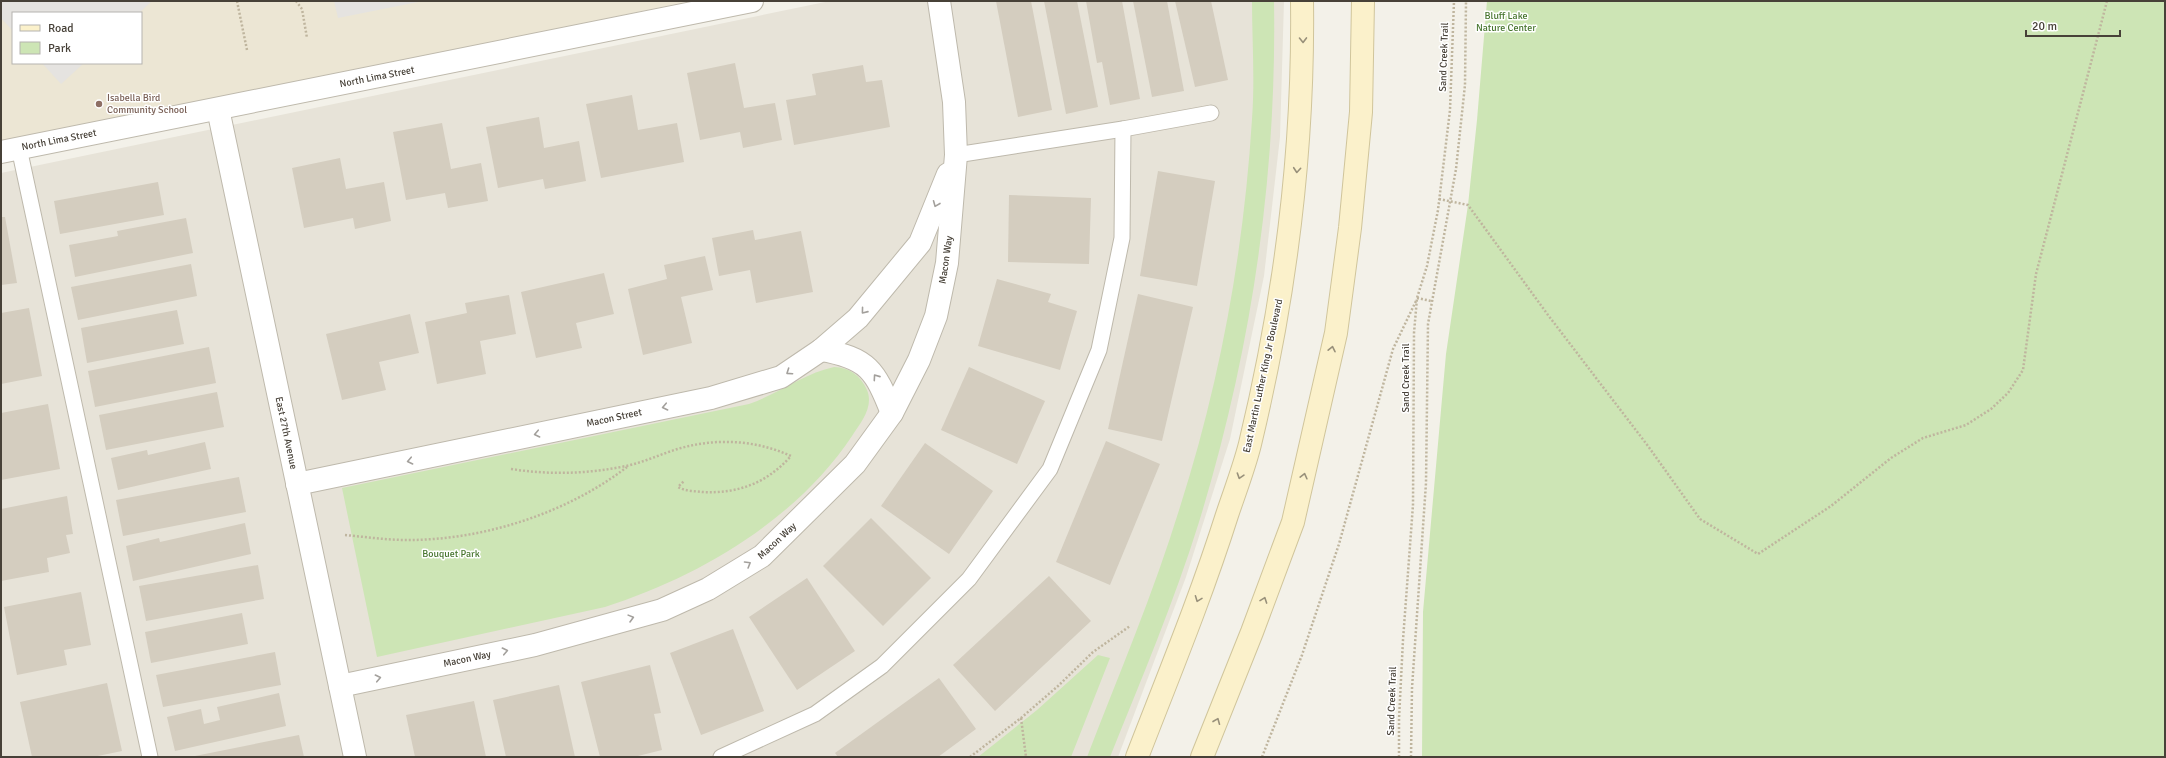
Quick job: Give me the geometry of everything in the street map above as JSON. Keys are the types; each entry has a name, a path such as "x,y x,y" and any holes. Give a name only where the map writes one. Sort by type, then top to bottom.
{"main road":[{"name":"East Martin Luther King Jr Boulevard","path":"1137,757 1208,574 1250,445 1277,313 1297,170 1303,50 1302,1"},
{"path":"1202,757 1252,632 1293,522 1336,332 1351,220 1361,112 1363,1"}],"street":[{"name":"North Lima Street","path":"10,150 752,1"},
{"name":"Macon Way","path":"340,686 535,645 662,610 708,589 762,556 855,464 892,412 919,360 936,316 947,262 956,155 954,102 939,1"},
{"name":"East 27th Avenue","path":"218,109 355,757"},
{"name":"Macon Way","path":"821,350 858,318 920,243 956,155"},
{"name":"Macon Street","path":"297,484 711,398 781,377 821,350"},
{"path":"821,350 843,353 866,365 877,378 892,412"}],"lane":[{"path":"956,155 1123,129 1211,112"},
{"path":"721,757 815,714 882,666 969,579 1050,469 1099,350 1122,238 1123,129"},
{"path":"10,150 150,757"}],"path":[{"path":"237,1 247,50"},
{"path":"296,1 302,9 307,38"},
{"name":"Sand Creek Trail","path":"1399,757 1399,719 1403,640 1413,505 1414,333 1417,298 1426,266 1439,199 1450,110 1454,1"},
{"path":"1411,757 1412,688 1426,483 1428,331 1431,301 1452,202 1464,85 1466,1"},
{"path":"1439,199 1468,205 1548,315 1648,446 1700,519 1758,554 1831,506 1891,458 1923,438 1966,425 1991,410 2008,394 2023,370 2036,274 2107,1"},
{"path":"1262,757 1302,655 1339,544 1393,350 1417,298 1431,301"},
{"path":"507,469 544,473 571,473 628,466 681,448 711,442 761,445 791,456 769,477 743,489 712,493 678,487 684,481"},
{"path":"345,535 409,540 440,538 500,526 590,492 628,466"},
{"path":"970,757 1021,718 1058,686 1093,652 1130,626"},
{"path":"1021,718 1026,757"}],"shaded area":[{"name":"Isabella Bird Community School","path":"1,1 690,1 1,146"},
{"path":"1,1 152,1 140,12 12,12 12,30 1,18"},
{"path":"334,1 423,1 338,18"},
{"path":"830,1 1284,1 1280,137 1264,276 1230,439 1186,577 1118,757 1,757 1,173"},
{"path":"43,64 83,64 61,84"}],"green space":[{"path":"1252,1 1274,1 1274,67 1271,133 1257,264 1233,394 1217,458 1189,552 1168,611 1110,757 1087,757 1148,602 1170,539 1194,460 1218,364 1236,266 1248,168 1253,90"},
{"name":"Bluff Lake Nature Center","path":"1487,1 2165,1 2165,757 1422,757 1423,612 1446,354 1468,205"},
{"name":"Bouquet Park","path":"834,367 839,367 854,373 861,380 867,390 869,402 863,420 829,466 803,494 774,519 743,542 710,562 675,579 605,607 377,657 342,488 749,404 813,374"},
{"path":"1098,655 1110,658 1071,757 978,757 1037,710"}],"building":[{"path":"996,1 1031,1 1052,110 1018,117"},
{"path":"1044,1 1077,1 1098,107 1066,114"},
{"path":"1086,1 1122,1 1140,99 1110,105 1102,62 1097,63"},
{"path":"1133,1 1167,1 1184,91 1152,97"},
{"path":"1175,1 1211,1 1228,80 1195,87"},
{"path":"735,63 744,108 775,103 782,140 743,148 740,132 700,140 687,73"},
{"path":"863,65 866,82 882,80 890,127 794,145 786,100 816,95 812,74"},
{"path":"632,95 638,130 677,123 684,162 601,178 586,104"},
{"path":"539,117 544,148 579,141 586,181 545,189 543,179 498,188 486,127"},
{"path":"442,123 451,169 481,163 488,201 448,208 445,193 406,200 393,132"},
{"path":"340,158 346,189 384,182 391,221 355,229 353,218 304,228 292,168"},
{"path":"1158,171 1215,181 1197,286 1140,276"},
{"path":"158,182 164,215 60,234 54,201"},
{"path":"1009,195 1091,198 1089,264 1008,262"},
{"path":"1,217 5,217 17,283 1,285"},
{"path":"186,218 193,253 75,277 69,245 118,236 117,231"},
{"path":"753,230 755,240 801,231 813,292 756,303 750,270 719,276 712,238"},
{"path":"705,256 713,290 681,297 692,343 643,355 628,289 667,279 664,265"},
{"path":"191,264 197,296 78,320 71,287"},
{"path":"604,273 614,314 576,323 582,348 536,358 521,292"},
{"path":"997,279 1051,294 1048,302 1077,311 1060,370 978,346"},
{"path":"1138,294 1193,307 1162,441 1108,429"},
{"path":"509,295 516,334 480,341 486,374 437,384 425,322 467,313 465,303"},
{"path":"29,308 42,376 1,384 1,313"},
{"path":"177,310 184,344 87,363 81,328"},
{"path":"410,314 419,353 379,362 386,390 342,400 326,334"},
{"path":"209,347 216,383 95,407 88,371"},
{"path":"969,367 1045,401 1017,464 941,430"},
{"path":"217,392 224,427 106,450 99,415"},
{"path":"48,404 60,469 1,480 1,413"},
{"path":"1106,441 1160,464 1110,585 1056,562"},
{"path":"205,442 211,469 118,490 111,458 147,450 148,455"},
{"path":"925,443 993,491 949,554 881,506"},
{"path":"239,477 246,512 123,536 116,500"},
{"path":"67,496 73,534 66,535 70,553 47,558 49,572 1,581 1,509"},
{"path":"871,518 931,578 883,626 823,566"},
{"path":"245,523 251,554 133,581 126,546 159,538 160,542"},
{"path":"258,565 264,599 146,621 139,586"},
{"path":"1049,576 1091,621 995,711 953,665"},
{"path":"807,578 855,651 797,690 749,617"},
{"path":"81,592 91,645 64,650 67,665 17,675 4,607"},
{"path":"242,613 248,644 151,663 145,632"},
{"path":"733,629 764,711 701,735 670,653"},
{"path":"275,652 281,685 163,707 156,675"},
{"path":"650,665 661,713 654,714 662,750 634,757 600,757 581,682"},
{"path":"939,678 976,729 938,757 838,757 835,753"},
{"path":"107,683 122,751 93,757 32,757 20,702"},
{"path":"559,685 575,757 506,757 493,700"},
{"path":"279,693 286,726 175,751 167,717 201,709 204,724 220,720 217,707"},
{"path":"474,701 486,757 415,757 406,715"},
{"path":"299,735 304,757 195,757 195,756"}],"place":[{"name":"Isabella Bird Community School","path":"99,104"}]}
